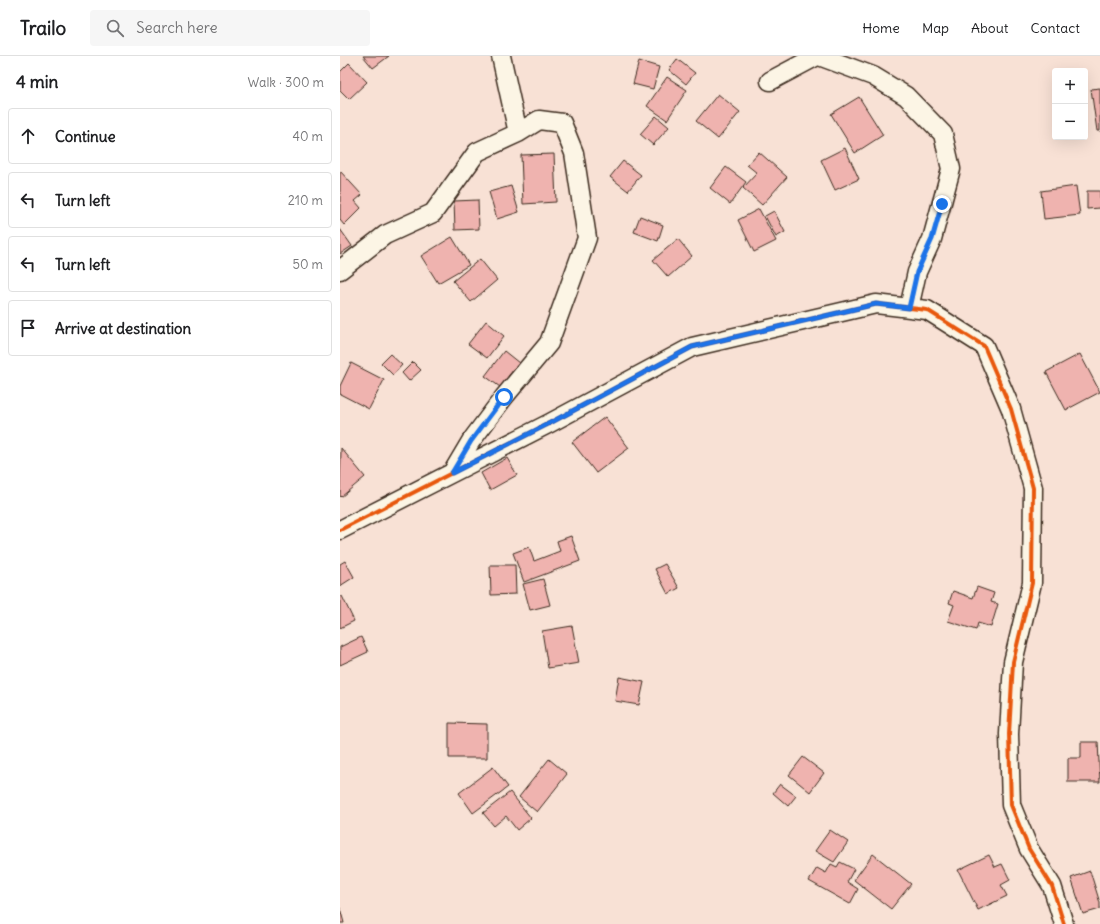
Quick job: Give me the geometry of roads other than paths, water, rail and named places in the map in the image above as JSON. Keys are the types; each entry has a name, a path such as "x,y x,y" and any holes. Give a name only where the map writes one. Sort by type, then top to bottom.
{"street":[{"path":"501,56 518,133"},
{"path":"770,81 818,56 874,76 906,96 943,134 951,169 932,239 917,272 909,308"},
{"path":"340,270 385,235 433,213 477,152 518,133 539,120 562,123 574,153 587,238 549,343 504,397 471,441 452,473"},
{"path":"340,530 550,423 692,347 876,304 927,310 984,346 1011,409 1033,488 1032,582 1013,662 1009,734 1011,805 1029,848 1052,886 1064,924"}]}
